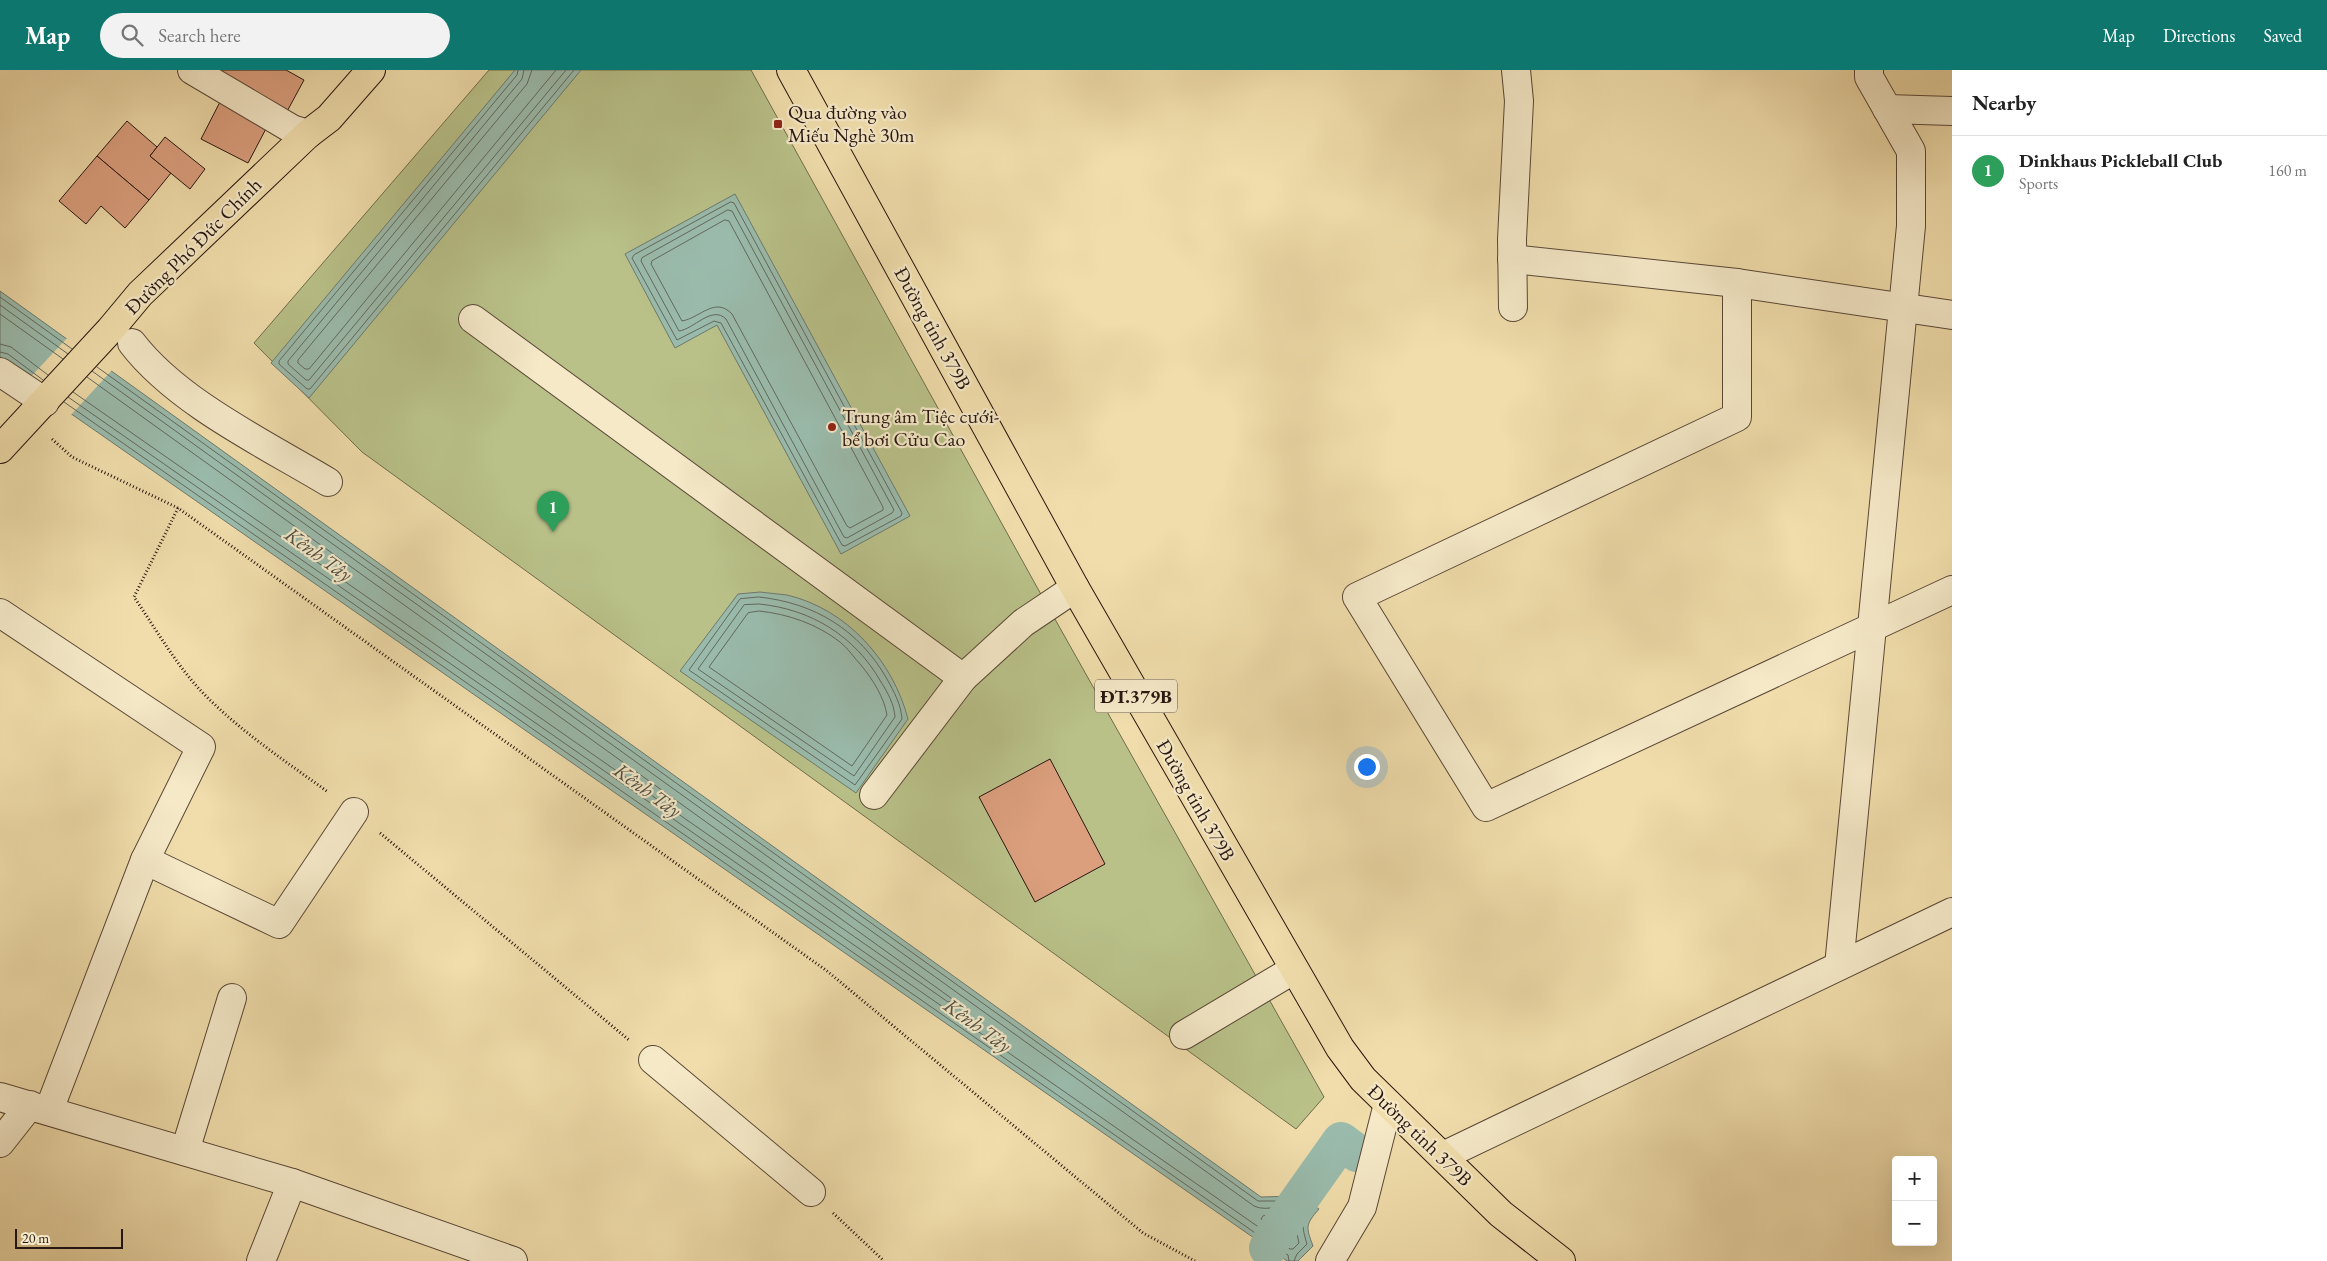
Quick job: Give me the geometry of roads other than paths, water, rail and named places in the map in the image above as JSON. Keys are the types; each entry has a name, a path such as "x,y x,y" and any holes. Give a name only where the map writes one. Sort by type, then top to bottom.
{"main road":[{"name":"Đường Phó Đức Chính","path":"0,449 36,411 121,337 140,294 308,134 329,118 371,70"},
{"name":"Đường tỉnh 379B","path":"791,70 1074,588 1293,970 1340,1048 1363,1079 1501,1214 1561,1261"}],"street":[{"path":"192,70 292,129 308,134"},
{"path":"1513,307 1512,259 1519,102 1516,70"},
{"path":"1840,966 1911,226 1911,151 1869,78 1869,70"},
{"path":"1887,109 1952,111"},
{"path":"1512,259 1737,283 1904,306 1952,315"},
{"path":"1737,283 1737,418 1357,597 1486,807 1952,590"},
{"path":"473,319 963,678"},
{"path":"121,337 144,359 200,405 328,482"},
{"path":"0,372 36,411"},
{"path":"874,796 963,678 1023,624 1074,588"},
{"path":"0,613 201,747 145,860 39,1108 0,1143"},
{"path":"145,860 279,924 354,812"},
{"path":"1443,1156 1952,912"},
{"path":"1184,1035 1293,970"},
{"path":"185,1150 232,998"},
{"path":"652,1060 811,1192"},
{"path":"0,1097 292,1183 449,1250 513,1261"},
{"path":"1330,1261 1362,1207 1388,1104"},
{"path":"262,1261 292,1183"}],"water":[{"path":"515,70 581,70 309,398 271,363"},
{"path":"735,194 910,516 841,554 717,325 675,348 625,254"},
{"name":"Kênh Tây","path":"0,291 1261,1197 1298,1196 1319,1209 1308,1226 1313,1246 1298,1261 1287,1261 24,381 0,362"},
{"path":"760,592 787,595 809,602 829,612 848,625 864,640 879,658 891,677 908,719 856,793 680,671 738,594"}],"waterway":[{"path":"1268,1248 1273,1237 1341,1141 1357,1153"}],"place":[{"name":"Qua đường vào Miếu Nghè 30m","path":"778,124"},
{"name":"Trung âm Tiệc cưới- bể bơi Cửu Cao","path":"832,427"},
{"name":"Dinkhaus Pickleball Club","path":"553,532"}]}
